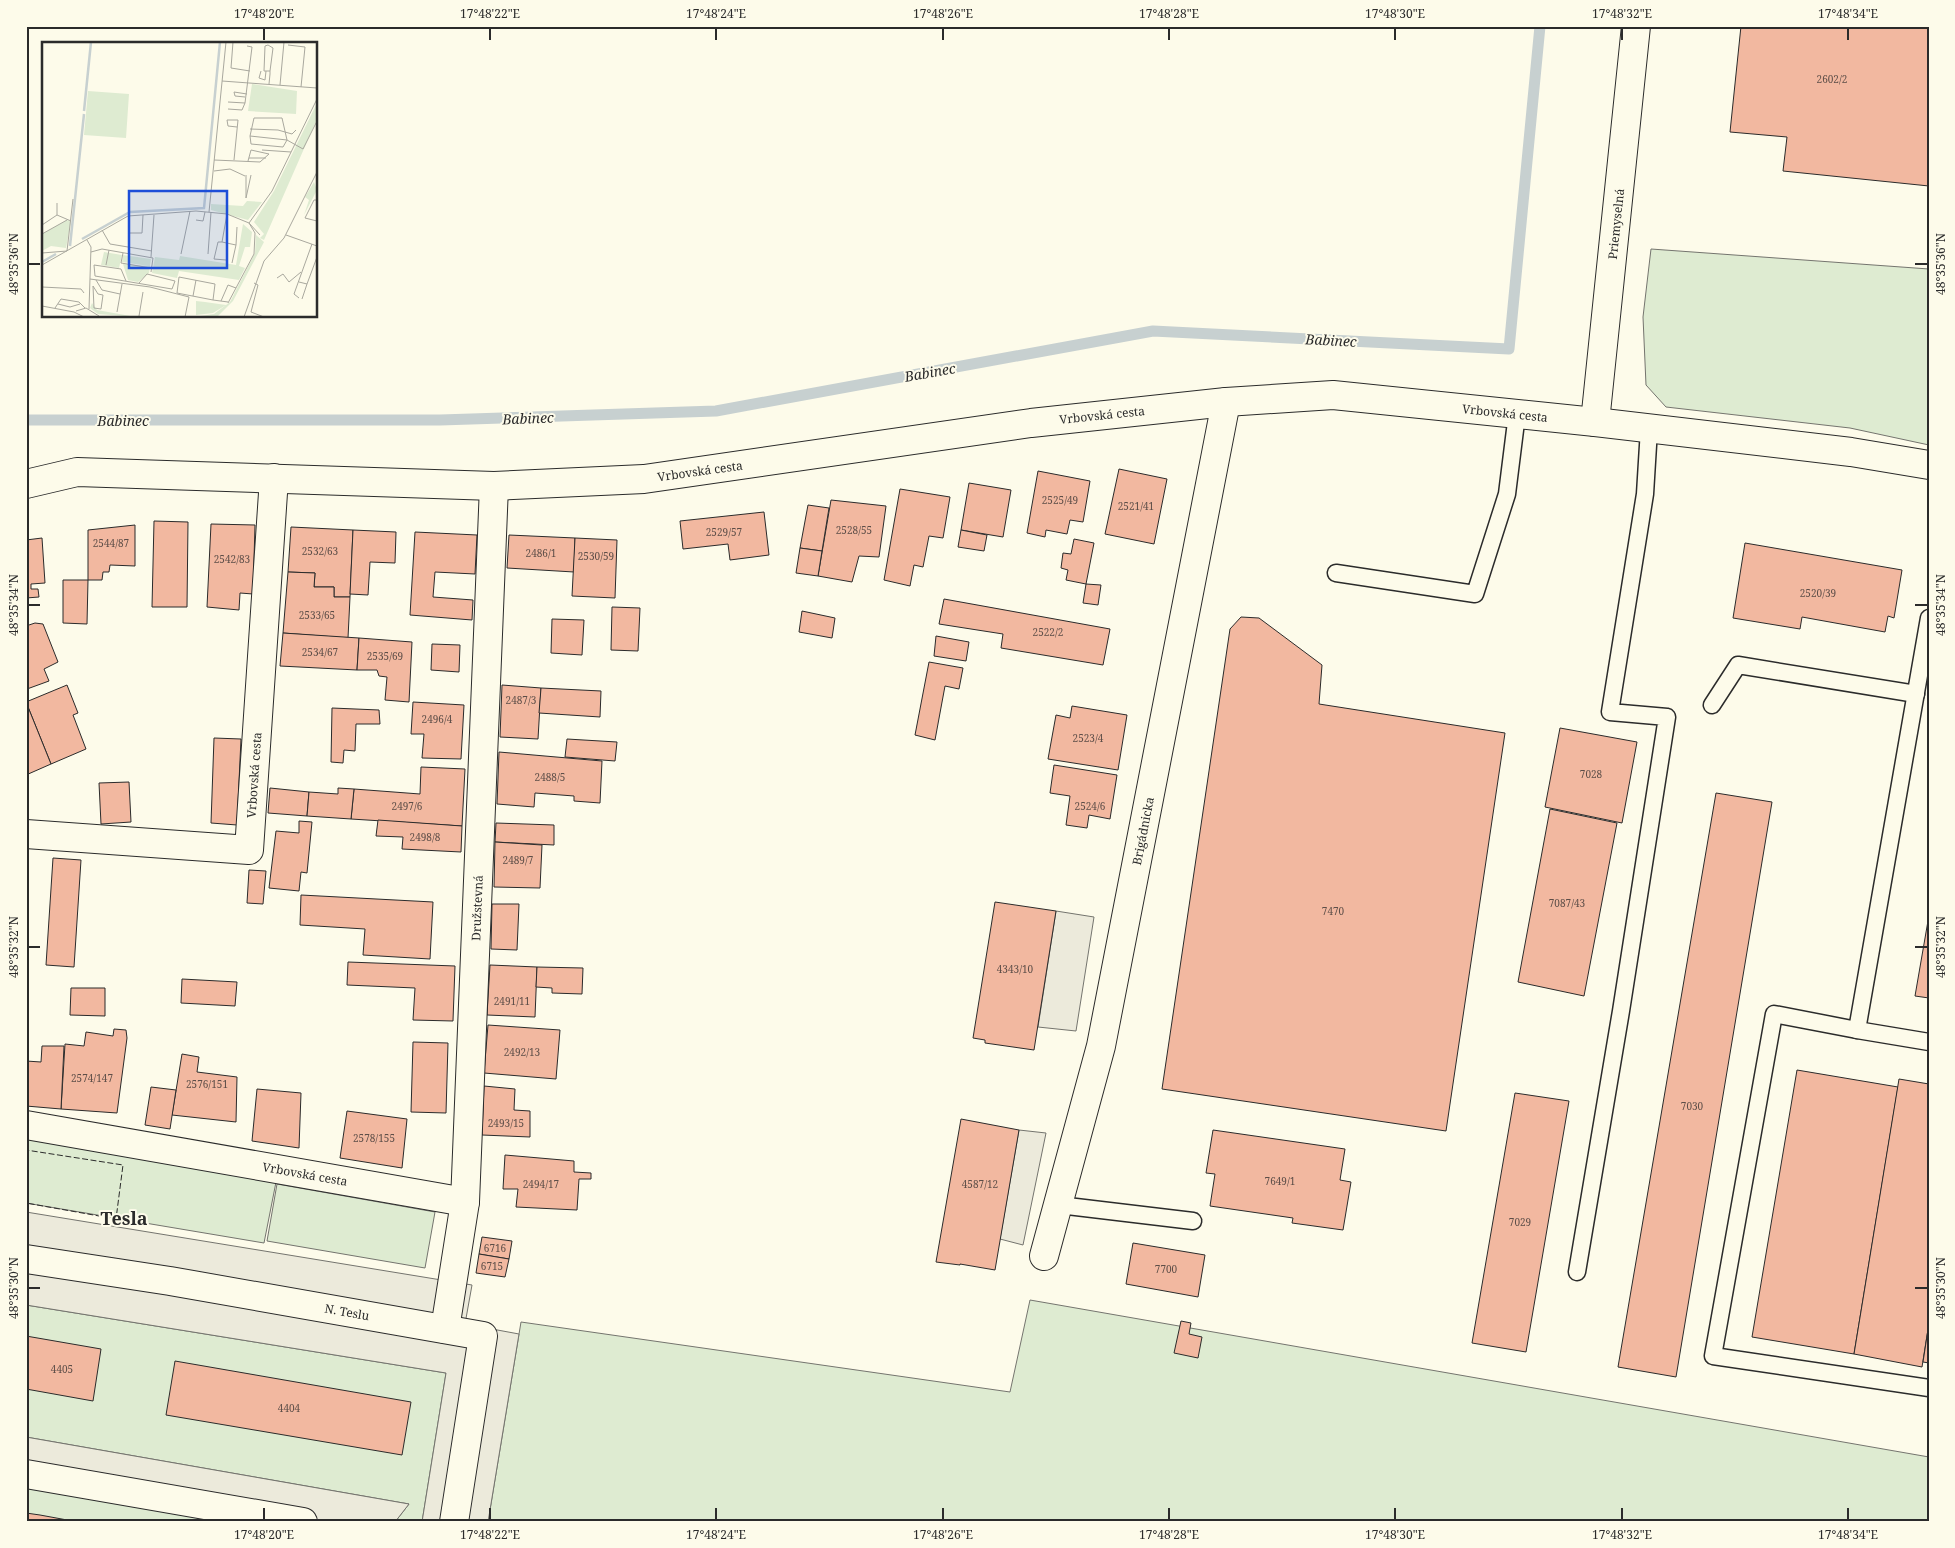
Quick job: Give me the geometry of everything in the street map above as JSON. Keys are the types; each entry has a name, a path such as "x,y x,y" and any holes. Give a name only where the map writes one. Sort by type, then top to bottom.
{"street":[{"name":"Priemyselná","path":"1595,422 1636,26"},
{"name":"Vrbovská cesta","path":"26,484 77,472 494,486 644,479 1030,423 1226,402 1333,395 1595,422 1851,452 1929,465"},
{"name":"Brigádnicka","path":"1044,1256 1101,1046 1226,402"},
{"name":"Vrbovská cesta","path":"26,834 249,850 274,478"},
{"name":"Družstevná","path":"445,1329 465,1202 494,486"},
{"name":"Vrbovská cesta","path":"26,1125 465,1202"},
{"name":"N. Teslu","path":"26,1259 170,1281 483,1336 454,1522"},
{"path":"26,1474 303,1522"}],"lane":[{"path":"1336,573 1475,594 1507,494 1517,414"},
{"path":"1577,1272 1621,1011 1667,717 1610,712 1645,494 1649,429"},
{"path":"1857,1030 1929,618"},
{"path":"1712,705 1738,665 1916,694"},
{"path":"1929,1042 1774,1014 1713,1356 1929,1388"},
{"path":"1059,1205 1193,1221"}],"green space":[{"path":"1651,249 1929,269 1929,445 1850,428 1666,407 1646,385 1643,317"},
{"path":"26,1134 277,1177 264,1243 26,1203"},
{"path":"277,1184 435,1212 425,1268 267,1241"},
{"path":"1030,1300 1929,1457 1929,1522 488,1522 521,1322 1010,1392"},
{"path":"26,1305 446,1373 422,1522 395,1522 409,1504 26,1437"},
{"path":"26,1487 221,1522 26,1522"}],"shaded area":[{"path":"1056,911 1094,917 1076,1031 1038,1027"},
{"path":"1019,1130 1046,1133 1023,1245 1000,1239"},
{"path":"26,1212 472,1285 465,1324 519,1334 488,1522 422,1522 446,1373 26,1305"},
{"path":"26,1437 409,1504 395,1522 303,1522 26,1474"}],"building":[{"path":"1741,26 1929,26 1929,186 1783,171 1787,137 1730,132"},
{"path":"1119,469 1167,479 1154,544 1105,534"},
{"path":"1038,471 1090,481 1083,522 1070,520 1067,534 1046,530 1045,537 1027,533"},
{"path":"969,483 1011,490 1003,537 961,530"},
{"path":"900,489 950,497 943,538 929,536 923,567 914,565 910,586 884,580"},
{"path":"831,500 886,506 879,557 859,556 852,582 818,576"},
{"path":"808,505 829,508 822,551 800,548"},
{"path":"764,512 769,555 730,560 728,544 683,549 680,521"},
{"path":"154,521 188,522 187,607 152,607"},
{"path":"211,524 255,525 253,594 240,593 239,610 207,607"},
{"path":"135,525 135,566 110,565 109,572 103,572 102,580 88,580 88,530"},
{"path":"291,527 353,530 350,597 334,597 334,587 314,587 315,573 288,572"},
{"path":"353,530 396,532 395,563 370,562 368,595 350,594"},
{"path":"961,530 987,535 984,551 958,547"},
{"path":"415,532 477,535 475,574 435,572 433,597 473,600 472,620 410,615"},
{"path":"509,535 575,538 574,572 507,568"},
{"path":"42,538 45,583 31,584 31,589 38,589 39,597 26,598 26,540"},
{"path":"575,538 617,540 615,598 572,596"},
{"path":"1074,539 1094,543 1086,584 1066,580 1068,570 1061,568 1063,553 1071,554"},
{"path":"1745,543 1902,570 1894,618 1888,616 1885,632 1802,617 1800,629 1733,618"},
{"path":"800,548 822,551 818,576 796,573"},
{"path":"288,572 315,573 314,587 334,587 334,597 350,597 348,638 283,633"},
{"path":"63,580 88,580 87,624 63,623"},
{"path":"1086,584 1101,585 1098,605 1083,603"},
{"path":"944,599 1110,629 1103,665 1001,648 1003,634 939,624"},
{"path":"612,607 640,608 638,651 611,650"},
{"path":"802,611 835,618 832,638 799,632"},
{"path":"1241,617 1259,618 1322,665 1319,704 1505,733 1446,1131 1162,1089 1230,629"},
{"path":"552,619 584,620 582,655 551,653"},
{"path":"35,623 43,624 58,662 44,669 49,681 27,689 26,626"},
{"path":"283,633 359,638 357,670 280,666"},
{"path":"936,636 969,642 966,661 934,656"},
{"path":"359,638 412,642 409,702 385,700 387,677 379,676 377,670 357,670"},
{"path":"432,644 460,645 459,672 431,670"},
{"path":"929,662 963,668 959,689 945,686 935,740 915,735"},
{"path":"67,685 78,713 73,715 86,749 51,764 26,702"},
{"path":"502,685 541,688 538,739 500,737"},
{"path":"541,688 601,691 600,717 539,713"},
{"path":"26,702 51,764 26,775"},
{"path":"413,702 464,705 461,759 422,758 424,734 411,734"},
{"path":"1072,706 1127,715 1118,770 1048,759 1056,715 1070,718"},
{"path":"332,708 379,710 380,724 356,724 355,751 344,750 343,763 331,762"},
{"path":"1560,728 1637,742 1622,823 1545,807"},
{"path":"214,738 241,739 237,825 211,823"},
{"path":"567,739 617,742 615,761 565,757"},
{"path":"499,752 602,761 600,803 574,801 574,796 535,793 534,807 497,804"},
{"path":"1054,765 1117,775 1110,819 1089,815 1087,828 1066,825 1070,796 1050,793"},
{"path":"421,767 465,769 462,826 351,819 354,789 420,794"},
{"path":"129,782 131,822 101,824 99,783"},
{"path":"270,788 309,792 307,816 268,813"},
{"path":"338,788 354,789 351,819 307,816 309,792 338,794"},
{"path":"1716,793 1772,802 1676,1377 1618,1367"},
{"path":"1550,809 1617,823 1584,996 1518,982"},
{"path":"378,820 462,826 461,852 402,849 403,837 376,836"},
{"path":"299,821 312,822 307,873 301,872 299,891 269,888 276,831 299,833"},
{"path":"496,823 554,825 554,845 495,842"},
{"path":"495,842 542,845 540,888 494,887"},
{"path":"53,858 81,860 74,967 46,965"},
{"path":"249,870 266,871 263,904 247,903"},
{"path":"301,895 433,902 430,959 363,955 365,929 300,925"},
{"path":"995,902 1056,911 1034,1050 985,1043 985,1040 973,1038"},
{"path":"492,904 519,904 517,950 491,949"},
{"path":"1929,915 1929,998 1915,996"},
{"path":"348,962 455,966 453,1021 413,1020 415,988 347,985"},
{"path":"490,965 537,967 535,1017 487,1015"},
{"path":"537,967 583,968 582,994 552,993 552,988 536,987"},
{"path":"182,979 237,982 235,1006 181,1003"},
{"path":"71,988 105,988 105,1016 70,1015"},
{"path":"488,1025 560,1030 556,1079 484,1073"},
{"path":"114,1029 126,1030 127,1038 117,1113 61,1109 65,1044 84,1046 86,1032 113,1036"},
{"path":"413,1042 448,1043 446,1113 411,1112"},
{"path":"42,1046 64,1046 61,1109 26,1106 26,1061 41,1062"},
{"path":"182,1054 199,1057 197,1072 237,1077 236,1122 172,1115"},
{"path":"1797,1070 1898,1087 1854,1354 1752,1337"},
{"path":"1899,1079 1929,1084 1929,1323 1922,1367 1854,1354"},
{"path":"484,1086 515,1089 514,1110 530,1111 530,1137 482,1135"},
{"path":"151,1087 176,1090 170,1129 145,1125"},
{"path":"257,1089 301,1093 299,1148 252,1141"},
{"path":"1515,1093 1569,1101 1526,1352 1472,1343"},
{"path":"347,1111 407,1119 402,1168 340,1158"},
{"path":"961,1119 1019,1130 995,1270 936,1262"},
{"path":"1213,1130 1345,1149 1340,1180 1351,1182 1343,1230 1292,1223 1293,1218 1210,1206 1215,1174 1206,1173"},
{"path":"505,1155 574,1161 574,1172 591,1173 591,1179 579,1179 577,1210 516,1207 518,1189 503,1189"},
{"path":"482,1237 512,1241 509,1259 479,1254"},
{"path":"1133,1243 1205,1255 1198,1297 1126,1284"},
{"path":"479,1254 509,1259 505,1277 476,1273"},
{"path":"1181,1321 1191,1323 1189,1334 1202,1337 1198,1358 1174,1353"},
{"path":"1929,1323 1929,1363 1923,1362"},
{"path":"26,1336 101,1349 93,1401 26,1389"},
{"path":"175,1361 411,1402 402,1455 166,1415"},
{"path":"26,1513 40,1515 78,1522 26,1522"}],"waterway":[{"name":"Babinec","path":"26,420 440,420 716,411 1153,331 1509,349 1540,26"}],"fence":[{"path":"26,1141 28,1141 26,1150 123,1165 116,1219 26,1203"}],"district":[{"name":"Tesla","path":"124,1218"}]}
